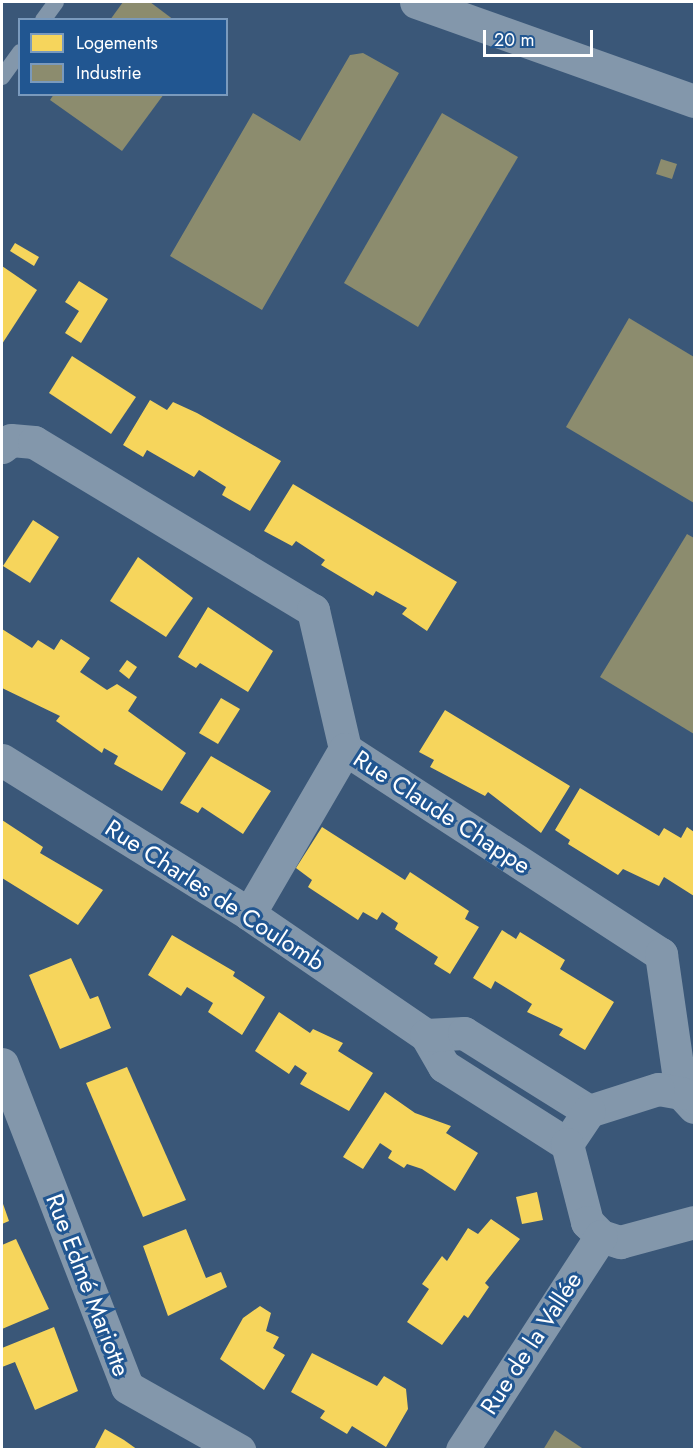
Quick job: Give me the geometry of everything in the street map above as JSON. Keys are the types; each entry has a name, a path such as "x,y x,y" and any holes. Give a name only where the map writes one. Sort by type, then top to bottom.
{"street":[{"path":"416,2 694,101"},
{"name":"Rue Claude Chappe","path":"2,447 11,440 34,442 313,610 345,749 661,954 688,1100"},
{"path":"249,914 345,749"},
{"name":"Rue Charles de Coulomb","path":"2,760 249,914 426,1035 444,1066 567,1144"},
{"path":"426,1035 464,1033 589,1111"},
{"name":"Rue Edmé Mariotte","path":"2,1064 127,1387 238,1449"},
{"path":"688,1100 658,1089 589,1111 567,1144 587,1222 601,1236 620,1242 694,1222"},
{"name":"Rue de la Vallée","path":"462,1449 601,1236"}],"lane":[{"path":"44,18 56,2"},
{"path":"2,77 18,55"}],"building: Logements":[{"path":"15,243 39,257 34,266 10,251"},
{"path":"2,266 37,290 2,344"},
{"path":"79,281 108,299 81,343 65,333 79,311 65,302"},
{"path":"72,356 136,397 111,434 49,393"},
{"path":"150,400 167,410 173,402 197,413 281,461 250,511 222,495 226,487 199,470 194,477 147,450 143,457 123,445"},
{"path":"293,484 457,582 427,631 402,614 407,608 376,591 373,596 321,565 325,560 296,541 292,546 264,531"},
{"path":"33,520 59,537 30,583 3,566"},
{"path":"138,557 193,598 166,637 110,601"},
{"path":"208,607 273,651 248,692 200,663 196,668 178,657"},
{"path":"2,629 32,648 38,640 54,650 61,639 90,658 80,672 107,690 117,684 137,697 128,711 186,753 162,791 114,764 118,756 104,748 102,753 56,721 60,716 2,688"},
{"path":"127,660 137,667 129,679 119,671"},
{"path":"221,698 240,709 218,744 199,733"},
{"path":"445,710 570,786 541,833 488,792 485,796 430,767 434,760 419,752"},
{"path":"211,756 271,791 243,834 202,807 198,813 180,803"},
{"path":"580,788 659,836 664,828 681,838 687,827 694,832 694,896 664,877 659,886 623,869 618,875 568,844 570,840 555,830"},
{"path":"2,820 43,847 40,853 103,890 78,925 2,878"},
{"path":"322,827 405,880 410,872 469,911 465,919 479,927 450,974 434,964 438,957 395,929 398,923 382,912 377,920 363,912 358,920 308,887 312,880 296,868"},
{"path":"502,930 516,939 520,932 565,960 560,969 614,1002 585,1050 559,1035 563,1029 527,1012 532,1004 495,981 491,989 473,978"},
{"path":"172,935 235,972 233,976 265,997 242,1035 208,1012 213,1003 187,987 181,996 148,975"},
{"path":"71,958 90,999 98,996 111,1028 60,1049 29,975"},
{"path":"279,1012 310,1033 313,1029 343,1043 338,1051 373,1073 349,1111 300,1084 307,1073 295,1065 289,1074 255,1051"},
{"path":"127,1067 186,1200 143,1217 86,1083"},
{"path":"385,1092 415,1113 451,1126 446,1133 478,1153 455,1191 422,1169 407,1164 404,1168 388,1158 392,1151 380,1143 363,1169 343,1157"},
{"path":"537,1192 543,1220 522,1224 516,1197"},
{"path":"2,1201 9,1221 2,1224"},
{"path":"491,1219 520,1239 485,1283 489,1287 468,1318 464,1315 442,1345 407,1322 429,1289 422,1284 442,1256 447,1261 468,1228 478,1234"},
{"path":"186,1229 206,1278 221,1272 227,1287 168,1316 143,1246"},
{"path":"16,1239 49,1309 2,1329 2,1245"},
{"path":"260,1306 271,1313 266,1331 279,1337 273,1348 285,1355 264,1390 220,1359 243,1318"},
{"path":"54,1327 78,1391 35,1410 15,1362 2,1367 2,1348"},
{"path":"312,1353 377,1386 384,1376 406,1389 408,1409 386,1447 352,1426 347,1434 320,1418 325,1411 291,1392"},
{"path":"105,1429 124,1440 138,1450 94,1450"}],"building: Industrie":[{"path":"123,2 150,2 171,18 111,18"},
{"path":"363,53 399,73 262,310 170,256 253,113 300,141 350,55"},
{"path":"53,96 163,96 122,151 50,100"},
{"path":"442,113 518,157 418,327 344,283"},
{"path":"661,159 677,164 672,179 656,174"},
{"path":"629,318 694,357 694,503 566,427"},
{"path":"687,534 694,538 694,734 600,677"},
{"path":"555,1430 585,1450 543,1450"}]}
